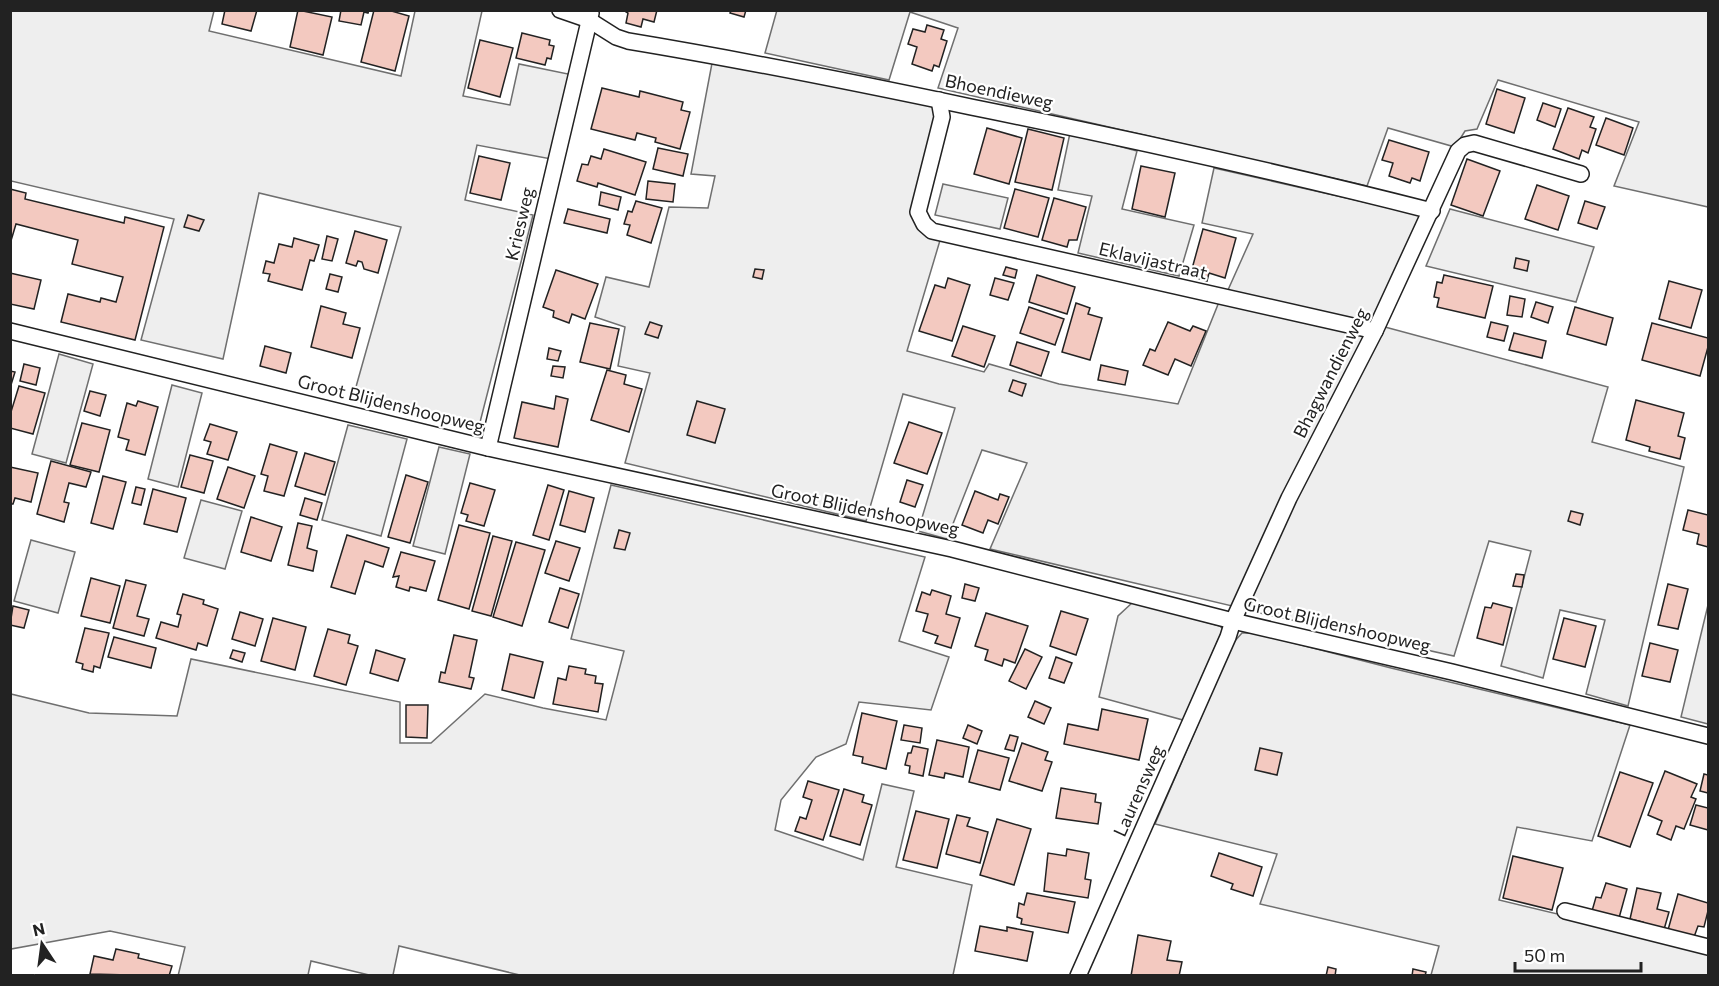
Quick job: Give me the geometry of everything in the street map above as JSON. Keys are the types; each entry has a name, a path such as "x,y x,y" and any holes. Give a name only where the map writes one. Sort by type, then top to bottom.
{"street":[{"name":"Bhoendieweg","path":"560,10 590,15 610,34 628,41 745,61 939,100 1302,178 1432,211"},
{"name":"Kriesweg","path":"488,448 590,15"},
{"name":"Eklavijastraat","path":"939,100 942,117 918,212 924,224 932,231 1375,332"},
{"name":"Bhagwandienweg","path":"1233,621 1289,498 1375,332 1458,152 1465,145 1474,143 1581,174"},
{"name":"Groot Blijdenshoopweg","path":"10,331 488,448 952,549 1233,621 1708,736"},
{"name":"Laurensweg","path":"1078,975 1224,647 1233,621"},
{"path":"1565,911 1708,947"}],"shaded area":[{"path":"777,10 1708,11 1708,207 1614,186 1639,122 1498,80 1477,129 1465,131 1455,147 1388,128 1367,186 938,88 958,28 910,12 889,80 765,53"},
{"path":"11,11 214,11 209,31 401,76 415,11 482,11 463,96 510,105 519,64 573,75 551,159 477,145 465,200 533,215 478,430 352,401 401,227 259,193 223,359 141,340 174,219 11,181"},
{"path":"713,58 937,101 943,114 914,217 941,237 907,351 984,372 989,364 1059,384 1178,404 1219,302 1365,336 1232,606 990,549 1027,463 982,450 947,539 918,531 955,408 903,394 866,521 625,463 650,373 618,366 625,327 595,317 606,277 649,287 669,207 708,208 715,176 691,174"},
{"path":"1070,133 1137,151 1122,209 1194,225 1179,276 1078,253 1092,196 1058,190"},
{"path":"1214,168 1422,215 1370,325 1228,290 1253,234 1202,223"},
{"path":"943,184 1008,198 1000,229 935,215"},
{"path":"1450,209 1594,247 1576,302 1426,266"},
{"path":"1385,327 1608,387 1592,442 1684,467 1628,706 1586,694 1605,620 1560,610 1543,678 1501,666 1531,551 1489,541 1454,656 1242,609 1294,500"},
{"path":"59,354 93,364 66,463 32,454"},
{"path":"172,385 202,393 178,487 148,479"},
{"path":"348,425 407,439 381,536 322,520"},
{"path":"439,447 470,454 445,554 413,546"},
{"path":"611,485 925,557 899,641 949,657 931,710 859,702 846,744 816,757 781,800 775,830 863,860 882,784 914,791 896,867 972,885 953,975 524,976 399,946 393,975 369,975 311,961 308,975 178,976 185,947 110,931 11,949 11,694 89,713 177,716 191,659 400,702 400,743 431,743 485,694 606,720 624,651 571,639"},
{"path":"201,500 242,511 225,569 184,558"},
{"path":"31,540 75,552 58,613 14,601"},
{"path":"1133,602 1220,626 1223,629 1183,720 1099,697 1118,616"},
{"path":"1708,605 1708,724 1681,717"},
{"path":"1242,633 1254,633 1630,725 1592,841 1517,827 1499,900 1708,950 1708,975 1431,975 1439,946 1260,904 1277,854 1155,824 1233,643"}],"building":[{"path":"225,10 257,10 251,31 222,24"},
{"path":"298,10 332,17 323,55 290,47"},
{"path":"341,10 369,10 368,13 364,12 361,25 339,21"},
{"path":"374,10 388,10 409,16 395,71 361,62"},
{"path":"623,10 657,10 654,22 643,19 641,27 626,23 628,13"},
{"path":"731,10 746,10 744,17 730,13"},
{"path":"927,25 944,30 941,39 947,41 939,67 934,65 932,71 912,64 917,47 908,44 913,29 925,32"},
{"path":"522,33 550,40 549,45 554,46 551,59 547,58 545,65 516,58"},
{"path":"480,40 513,48 500,97 468,88"},
{"path":"602,88 639,97 640,91 683,102 681,110 690,112 680,149 655,142 656,138 637,133 635,140 591,129"},
{"path":"1497,89 1525,98 1514,133 1486,124"},
{"path":"1543,103 1561,109 1555,127 1537,120"},
{"path":"1568,108 1594,117 1590,127 1596,129 1588,153 1582,150 1579,159 1553,149"},
{"path":"1606,118 1633,128 1624,155 1596,145"},
{"path":"987,128 1022,138 1009,184 974,174"},
{"path":"1028,129 1064,138 1052,190 1015,182"},
{"path":"1389,140 1429,152 1420,181 1412,178 1410,183 1389,176 1393,163 1382,160"},
{"path":"658,148 688,154 683,176 653,169"},
{"path":"604,149 646,162 635,195 598,183 597,187 577,181 582,164 588,165 591,156 601,159"},
{"path":"479,156 510,163 501,200 470,193"},
{"path":"1467,159 1500,171 1483,216 1451,205"},
{"path":"1141,166 1175,173 1165,217 1132,209"},
{"path":"648,181 675,184 673,202 646,199"},
{"path":"1537,185 1569,196 1558,230 1525,219"},
{"path":"10,189 26,193 25,199 124,223 125,217 164,227 135,340 61,322 68,294 100,302 101,298 116,302 123,277 72,264 78,240 16,224 10,244"},
{"path":"1015,189 1049,198 1038,237 1004,228"},
{"path":"601,192 621,197 618,210 599,205"},
{"path":"1054,198 1086,207 1077,240 1069,240 1067,247 1042,240"},
{"path":"636,201 662,208 651,243 627,235 630,225 624,224 628,211 632,212"},
{"path":"1585,201 1605,207 1597,229 1578,223"},
{"path":"568,209 610,219 607,233 564,223"},
{"path":"188,215 204,220 199,231 184,227"},
{"path":"1203,229 1236,238 1225,278 1209,273 1207,281 1190,276"},
{"path":"355,231 387,240 378,273 364,269 362,262 358,261 356,266 346,263"},
{"path":"327,236 338,239 332,261 322,259"},
{"path":"294,238 319,245 314,261 310,260 302,290 268,281 270,274 263,273 266,261 274,263 279,244 292,247"},
{"path":"1516,258 1529,261 1527,271 1514,268"},
{"path":"1006,267 1017,270 1015,278 1003,275"},
{"path":"755,269 764,270 762,279 753,277"},
{"path":"556,270 598,284 585,319 572,314 569,323 553,317 554,311 543,307"},
{"path":"10,273 41,280 34,309 10,304"},
{"path":"330,274 342,277 338,292 326,289"},
{"path":"1037,275 1075,287 1067,314 1029,302"},
{"path":"1444,275 1493,286 1485,318 1437,307 1439,298 1434,297 1437,282 1442,283"},
{"path":"948,278 970,285 952,341 919,331 935,285 945,288"},
{"path":"995,278 1014,283 1008,300 990,295"},
{"path":"1669,281 1702,290 1691,328 1659,319"},
{"path":"1510,296 1525,299 1522,317 1507,315"},
{"path":"1536,302 1553,307 1548,323 1531,317"},
{"path":"1076,303 1090,308 1088,314 1102,318 1090,360 1062,352"},
{"path":"321,306 346,313 343,324 360,328 352,358 311,347"},
{"path":"1029,307 1064,319 1055,345 1020,333"},
{"path":"1575,307 1613,318 1606,345 1567,334"},
{"path":"650,322 662,326 658,338 645,334"},
{"path":"1168,322 1190,331 1193,326 1206,331 1191,366 1175,359 1168,375 1143,365 1150,349 1155,351"},
{"path":"1491,322 1508,326 1504,341 1487,337"},
{"path":"590,323 619,329 610,369 580,362"},
{"path":"1652,323 1708,338 1708,347 1700,376 1642,360"},
{"path":"963,326 995,336 984,367 952,356"},
{"path":"1514,333 1546,341 1542,358 1509,350"},
{"path":"1017,342 1049,352 1041,376 1010,365"},
{"path":"265,346 291,353 286,373 260,366"},
{"path":"549,348 561,351 558,361 547,359"},
{"path":"24,364 40,368 36,385 20,381"},
{"path":"1101,365 1128,371 1125,385 1098,380"},
{"path":"553,366 565,367 563,378 551,376"},
{"path":"607,370 626,375 624,384 642,389 629,432 591,420"},
{"path":"10,371 15,372 10,388"},
{"path":"1013,380 1026,384 1022,396 1009,391"},
{"path":"19,386 45,393 33,434 10,428 10,415"},
{"path":"90,391 106,395 100,416 84,411"},
{"path":"556,396 568,399 558,447 514,438 522,402 554,409"},
{"path":"1636,400 1684,413 1678,436 1685,438 1680,459 1649,451 1650,447 1626,440"},
{"path":"138,401 158,407 145,455 126,450 129,440 118,437 127,403 136,406"},
{"path":"697,401 725,409 715,443 687,435"},
{"path":"909,422 942,433 927,474 894,463"},
{"path":"82,423 110,430 99,472 70,465"},
{"path":"210,424 237,432 228,460 207,454 211,442 204,440"},
{"path":"270,444 297,452 284,496 264,491 268,476 261,474"},
{"path":"305,453 335,462 325,495 295,486"},
{"path":"190,455 213,461 204,493 181,487"},
{"path":"51,461 91,472 86,487 69,483 64,502 69,503 64,522 37,514"},
{"path":"10,467 38,473 31,502 15,498 13,504 10,504"},
{"path":"228,467 255,476 244,508 217,499"},
{"path":"406,475 428,482 410,543 388,537"},
{"path":"103,476 126,482 113,529 91,523"},
{"path":"907,480 923,485 915,507 900,502"},
{"path":"470,483 495,490 484,526 466,521 468,515 461,513"},
{"path":"548,485 564,490 549,540 533,535"},
{"path":"136,487 145,489 141,505 132,503"},
{"path":"153,489 186,498 177,532 144,524"},
{"path":"569,491 594,498 585,532 560,525"},
{"path":"975,491 998,500 1000,494 1009,497 998,524 988,520 983,533 962,525"},
{"path":"305,498 322,503 317,520 300,515"},
{"path":"1688,510 1708,515 1708,547 1697,544 1699,534 1683,530"},
{"path":"1571,511 1583,514 1580,525 1568,521"},
{"path":"251,517 282,527 271,561 241,552"},
{"path":"298,523 312,526 307,548 317,551 313,571 288,565"},
{"path":"459,525 490,533 469,609 438,600"},
{"path":"619,530 630,533 625,550 614,548"},
{"path":"347,535 389,548 383,567 365,561 355,594 331,587"},
{"path":"493,536 512,541 491,616 472,611"},
{"path":"556,541 580,548 569,581 545,573"},
{"path":"516,542 545,550 522,626 493,617"},
{"path":"401,552 435,561 426,591 410,587 409,591 396,587 399,576 393,577"},
{"path":"1516,574 1524,575 1522,587 1513,586"},
{"path":"91,578 120,586 110,623 81,616"},
{"path":"126,580 146,585 137,616 149,619 144,636 113,628"},
{"path":"965,584 979,588 975,601 962,598"},
{"path":"1668,584 1688,589 1678,629 1658,625"},
{"path":"560,588 579,594 568,628 549,622"},
{"path":"932,590 951,596 946,614 960,618 951,648 935,643 938,636 923,631 928,614 916,611 922,592 930,595"},
{"path":"183,594 204,600 203,604 218,609 207,646 198,643 196,650 156,638 161,622 178,627 181,615 177,614"},
{"path":"1493,603 1512,608 1503,645 1477,638 1485,607 1491,608"},
{"path":"13,606 29,610 24,628 10,625"},
{"path":"1061,611 1088,619 1076,655 1050,646"},
{"path":"240,612 263,619 255,646 232,639"},
{"path":"986,613 1028,626 1015,663 1004,659 1002,666 985,660 988,650 975,646"},
{"path":"273,618 306,627 295,670 261,661"},
{"path":"1564,618 1596,626 1585,667 1553,659"},
{"path":"85,628 109,633 100,668 94,666 93,672 82,669 83,664 76,662"},
{"path":"328,629 350,635 348,643 358,646 346,685 314,676"},
{"path":"454,635 477,640 469,677 474,678 471,689 439,682 441,672 445,673"},
{"path":"114,637 156,648 151,668 108,657"},
{"path":"1650,643 1678,650 1670,682 1642,676"},
{"path":"1025,649 1042,657 1026,689 1009,681"},
{"path":"233,650 245,653 242,662 230,658"},
{"path":"376,650 405,659 398,681 370,673"},
{"path":"510,654 543,662 534,698 502,690"},
{"path":"1056,657 1072,663 1064,683 1049,678"},
{"path":"569,666 586,669 585,674 596,676 595,683 603,684 598,712 553,704 558,678 566,680"},
{"path":"1035,701 1051,708 1044,724 1028,717"},
{"path":"406,705 428,705 427,738 406,737"},
{"path":"1102,709 1148,719 1139,760 1064,744 1068,724 1098,730"},
{"path":"862,713 897,721 886,769 862,763 863,757 853,755"},
{"path":"904,725 922,728 920,743 901,740"},
{"path":"968,725 982,731 977,744 963,738"},
{"path":"1010,735 1018,737 1014,751 1005,749"},
{"path":"937,740 969,747 963,777 945,773 944,778 929,775"},
{"path":"1022,743 1048,752 1045,760 1052,762 1042,791 1009,781"},
{"path":"913,746 928,749 923,776 909,773 910,766 905,765 908,753 911,753"},
{"path":"1260,748 1282,753 1277,775 1255,770"},
{"path":"978,750 1009,758 1000,790 969,782"},
{"path":"1665,771 1697,784 1691,797 1696,799 1684,829 1676,826 1671,840 1657,834 1662,821 1648,815"},
{"path":"1620,772 1653,783 1630,847 1598,836"},
{"path":"1704,774 1708,775 1708,793 1700,791"},
{"path":"808,781 839,790 823,840 795,831 800,817 806,819 812,800 803,797"},
{"path":"1061,788 1096,794 1095,802 1101,803 1098,824 1056,818"},
{"path":"844,789 864,795 862,802 872,805 860,845 830,836"},
{"path":"1696,805 1708,808 1708,830 1690,825"},
{"path":"916,811 949,819 937,868 903,860"},
{"path":"957,815 970,818 967,826 988,832 980,863 946,854"},
{"path":"997,819 1031,829 1014,885 980,875"},
{"path":"1067,849 1089,853 1085,879 1091,880 1088,898 1044,891 1048,853 1066,856"},
{"path":"1219,853 1262,867 1253,896 1231,889 1233,884 1211,876"},
{"path":"1513,856 1563,868 1552,910 1503,898"},
{"path":"1606,883 1627,889 1619,918 1592,911 1596,897 1601,898"},
{"path":"1637,888 1661,893 1657,909 1669,912 1663,933 1642,928 1643,922 1630,919"},
{"path":"1027,893 1075,902 1068,933 1021,924 1022,919 1017,917 1019,903 1024,905"},
{"path":"1678,894 1708,903 1704,927 1698,926 1694,937 1668,930"},
{"path":"980,926 1007,931 1007,927 1033,932 1027,961 975,951"},
{"path":"1138,935 1171,941 1167,960 1182,962 1179,976 1131,976"},
{"path":"116,949 139,954 138,958 172,966 169,976 90,974 94,956 113,960"},
{"path":"1328,967 1336,969 1335,976 1326,976"},
{"path":"1413,969 1426,972 1425,976 1412,976"}]}
